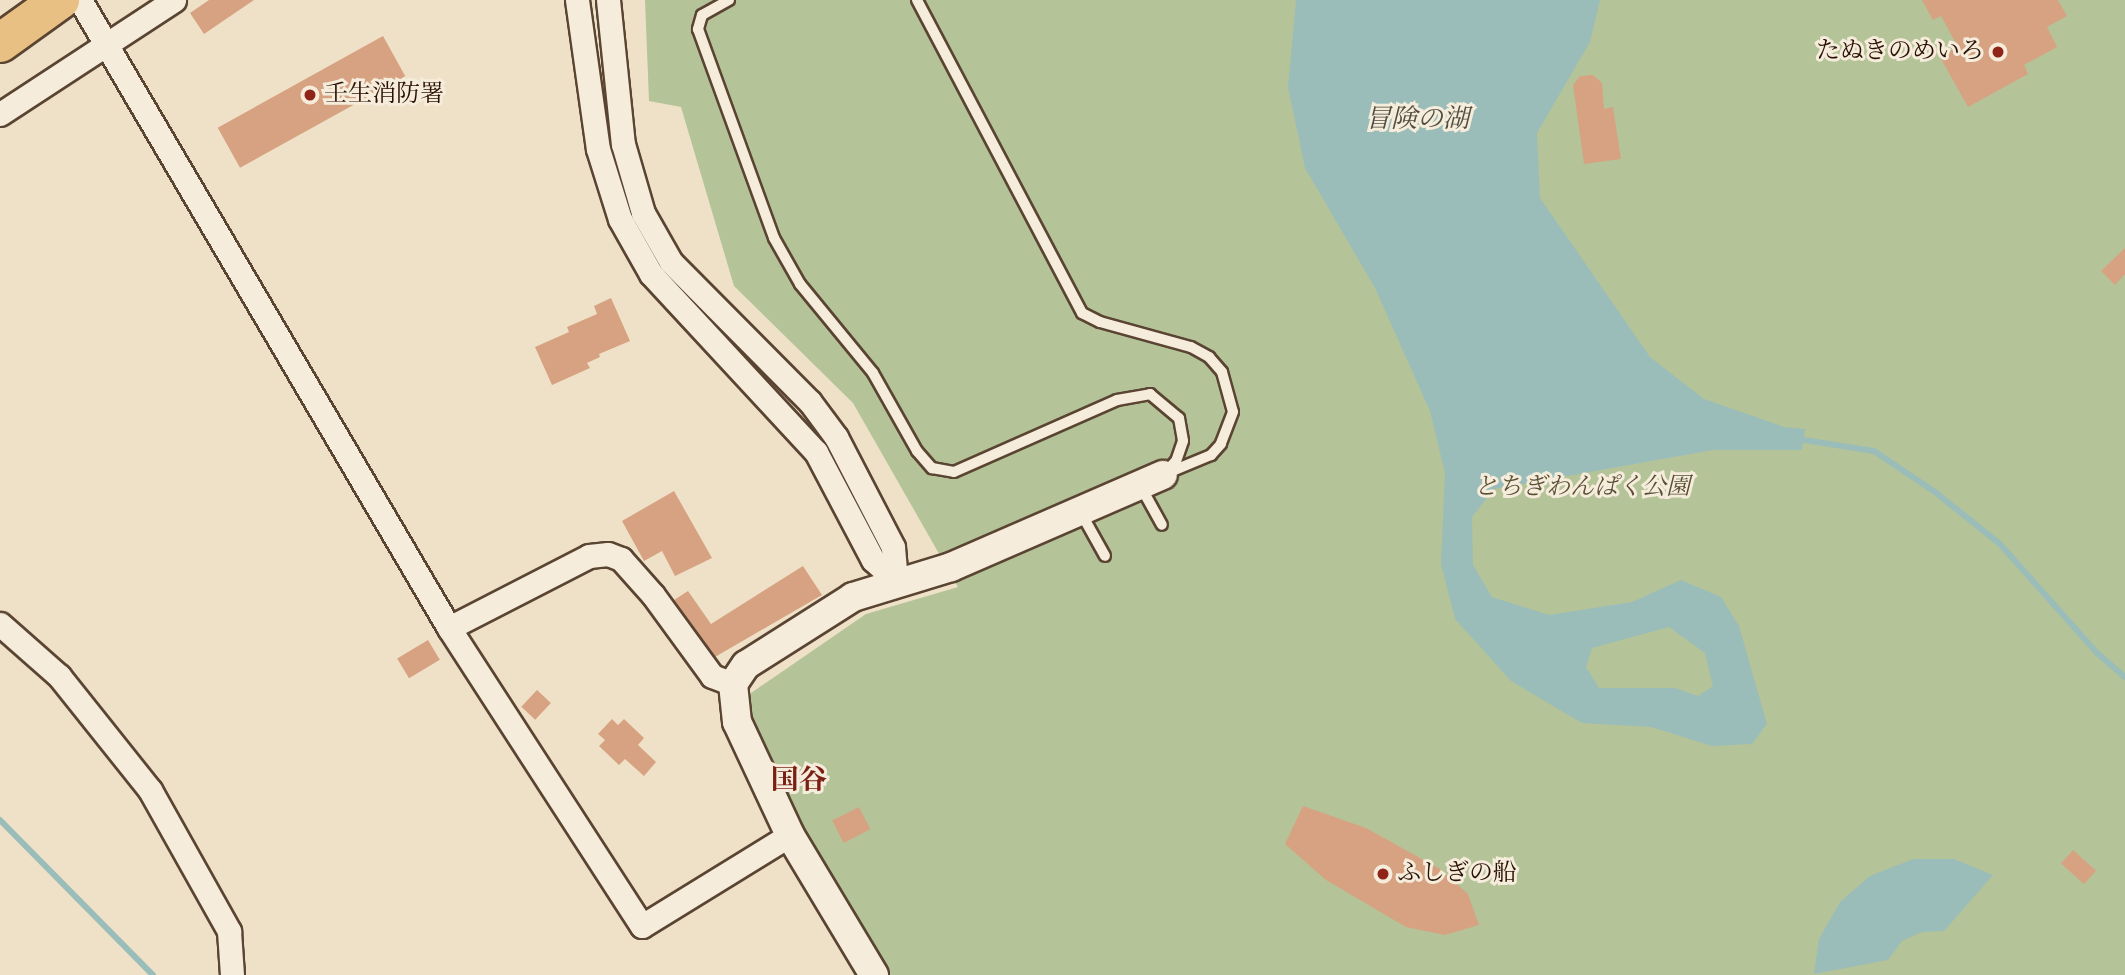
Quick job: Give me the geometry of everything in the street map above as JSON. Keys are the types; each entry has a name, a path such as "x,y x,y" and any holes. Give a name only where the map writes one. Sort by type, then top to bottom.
{"highway":[{"path":"0,43 61,0"}],"street":[{"path":"80,0 449,628 642,926 790,835"},
{"path":"0,114 102,39 173,0"},
{"path":"576,0 598,149 620,219 651,274 816,452 873,560 896,581"},
{"path":"608,0 623,144 643,213 671,262 810,402 836,437 893,547 896,581"},
{"path":"874,975 790,835 737,722 733,684 746,665 853,597 896,581 951,567 1151,480"},
{"path":"449,628 589,556 608,554 621,559 653,595 712,676 733,684"},
{"path":"0,624 59,676 150,790 229,931 232,975"}],"lane":[{"path":"729,0 702,15 698,29 774,237 800,284 873,373 917,451 933,468 954,472 1117,400 1150,394 1179,418 1183,441 1176,461 1151,480"},
{"path":"917,0 1082,313 1100,322 1191,347 1209,356 1222,372 1233,412 1221,444 1211,455 1151,480"},
{"path":"1151,480 1162,525"},
{"path":"1080,511 1105,556"}],"green space":[{"name":"とちぎわんぱく公園","path":"645,0 2125,0 2125,975 882,975 811,850 749,714 751,693 866,614 958,587 853,403 734,286 681,107 649,101"}],"water":[{"name":"冒険の湖","path":"1296,0 1600,0 1590,42 1537,133 1540,198 1650,357 1704,399 1784,427 1805,429 1802,450 1713,450 1494,489 1472,517 1473,565 1492,597 1549,615 1632,602 1681,580 1721,597 1739,626 1767,724 1752,744 1712,746 1651,727 1582,723 1511,681 1455,619 1441,564 1445,473 1430,411 1375,288 1305,168 1288,87","holes":["1669,627 1705,653 1713,686 1698,696 1675,688 1599,688 1586,667 1592,648"]},
{"path":"1913,859 1954,859 1993,875 1944,931 1922,932 1902,941 1888,960 1814,974 1819,939 1840,902 1870,876"}],"building":[{"path":"209,0 254,0 204,34 190,13"},
{"name":"たぬきのめいろ","path":"1922,0 2058,0 2067,16 2047,27 2057,47 2024,65 2028,74 1968,107 1940,57 1958,47 1941,16 1933,20"},
{"path":"383,36 405,76 240,168 218,128"},
{"path":"1593,75 1602,83 1604,109 1613,107 1621,159 1584,164 1573,85 1580,76"},
{"path":"2125,248 2125,274 2115,285 2101,271"},
{"path":"611,298 630,341 599,354 600,357 587,363 590,368 552,385 535,347 569,332 567,327 597,314 594,306"},
{"path":"674,491 712,558 675,576 662,551 644,561 622,521"},
{"path":"803,566 822,595 715,657 674,600 688,591 711,624"},
{"path":"428,640 440,660 409,678 397,659"},
{"path":"537,690 551,703 535,720 521,707"},
{"path":"612,719 618,725 624,719 644,738 638,745 656,762 644,776 625,759 619,765 599,746 605,740 598,734"},
{"name":"ふしぎの船","path":"1303,806 1366,828 1440,869 1468,894 1479,925 1445,935 1406,927 1326,880 1285,844"},
{"path":"859,807 870,829 844,843 832,821"},
{"path":"2073,850 2096,871 2084,884 2061,863"}],"waterway":[{"path":"1804,440 1874,451 1935,492 2000,544 2097,653 2125,677"},
{"path":"0,820 153,975"}],"place":[{"name":"たぬきのめいろ","path":"1998,52"},
{"name":"壬生消防署","path":"310,95"},
{"name":"ふしぎの船","path":"1383,874"}],"district":[{"name":"国谷","path":"799,782"}]}
